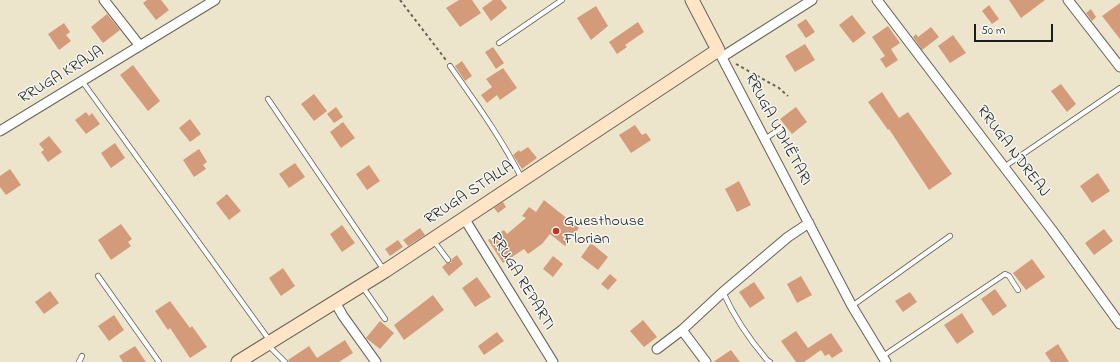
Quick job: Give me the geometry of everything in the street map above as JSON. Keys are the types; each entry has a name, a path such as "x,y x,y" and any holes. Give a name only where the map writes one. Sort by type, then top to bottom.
{"street":[{"path":"104,0 140,46"},
{"name":"RRUGA KRAJA","path":"0,132 215,0"},
{"path":"692,0 723,53 812,0"},
{"name":"RRUGA NDREAJ","path":"877,0 1052,230 1120,324"},
{"path":"1068,0 1120,67"},
{"name":"RRUGA UDHËTARI","path":"723,53 765,139 852,306 884,359"},
{"name":"RRUGA STALLA","path":"238,362 384,271 522,180 723,53"},
{"name":"RRUGA REPARTI","path":"464,218 553,362"},
{"path":"657,349 682,330 723,292 788,237 809,223"},
{"path":"335,302 343,316 376,362"},
{"path":"682,330 706,362"}],"lane":[{"path":"499,43 562,0"},
{"path":"450,66 492,126 513,161 522,180"},
{"path":"82,81 269,343 285,362"},
{"path":"1004,167 1120,88"},
{"path":"268,99 384,271"},
{"path":"765,139 781,128"},
{"path":"852,306 950,236"},
{"path":"433,239 448,260"},
{"path":"884,359 1005,274 1009,276 1018,290"},
{"path":"98,276 159,362"},
{"path":"362,285 385,319"},
{"path":"723,292 728,304 747,334 770,362"},
{"path":"79,362 82,356"}],"path":[{"path":"400,0 450,66"},
{"path":"723,53 736,64 779,88 788,96"}],"building":[{"path":"147,0 161,0 169,10 156,20 143,3"},
{"path":"459,0 472,0 481,13 460,27 446,8"},
{"path":"493,0 501,0 507,8 491,21 482,8"},
{"path":"1009,0 1045,0 1021,18"},
{"path":"1120,3 1120,39 1102,16"},
{"path":"989,5 999,19 992,24 982,11"},
{"path":"596,6 608,26 591,40 577,18"},
{"path":"1091,9 1096,17 1092,21 1086,13"},
{"path":"107,14 120,30 103,43 91,27"},
{"path":"852,15 866,33 853,43 839,25"},
{"path":"806,19 815,32 806,38 797,25"},
{"path":"638,22 644,32 625,45 627,47 617,54 609,42"},
{"path":"64,23 70,32 66,35 71,41 59,50 48,34"},
{"path":"888,26 900,43 891,49 898,60 886,68 880,59 885,56 872,37"},
{"path":"931,27 939,37 922,50 913,37 916,34 918,37"},
{"path":"953,35 966,53 950,63 938,46"},
{"path":"805,44 815,60 795,72 785,56"},
{"path":"493,47 504,63 496,69 485,52"},
{"path":"462,61 472,76 465,81 455,66"},
{"path":"133,65 160,101 148,111 120,75"},
{"path":"503,68 517,88 500,100 497,95 487,103 481,95 492,87 486,79"},
{"path":"1061,84 1076,104 1067,112 1051,91"},
{"path":"882,92 899,118 908,112 952,174 929,190 889,129 888,130 868,102"},
{"path":"314,94 327,111 314,121 301,104"},
{"path":"336,107 343,117 334,123 327,114"},
{"path":"796,107 807,122 792,134 780,119"},
{"path":"86,112 89,116 92,113 100,124 86,134 75,120"},
{"path":"190,119 201,134 190,142 179,128"},
{"path":"343,122 355,138 341,148 330,132"},
{"path":"635,125 642,135 646,133 651,140 631,153 619,135"},
{"path":"49,136 62,152 48,162 41,152 44,150 39,144"},
{"path":"115,143 125,158 111,168 101,153"},
{"path":"528,147 537,158 522,169 513,155 519,150 520,152"},
{"path":"199,149 207,162 203,165 206,169 194,177 183,160"},
{"path":"295,163 305,177 289,188 279,174"},
{"path":"369,165 380,181 367,190 356,174"},
{"path":"10,169 21,185 6,195 0,187 0,176"},
{"path":"1098,173 1110,191 1092,203 1080,186"},
{"path":"739,181 751,205 737,212 725,189"},
{"path":"227,194 241,211 229,220 216,203"},
{"path":"544,200 579,228 565,246 550,234 542,244 528,254 524,249 503,263 488,240 504,230 507,234 526,218 522,216 529,207 536,212"},
{"path":"503,202 506,207 498,213 494,208"},
{"path":"121,224 132,239 128,242 131,246 111,260 98,240"},
{"path":"342,225 355,243 342,252 330,234"},
{"path":"420,228 425,235 408,246 403,240"},
{"path":"1104,229 1113,241 1094,255 1085,243"},
{"path":"398,240 403,247 390,256 385,249"},
{"path":"591,243 608,257 598,270 581,257"},
{"path":"457,255 463,264 449,276 442,267 447,263 451,263 452,259"},
{"path":"553,256 563,264 553,277 543,269"},
{"path":"1032,259 1045,277 1026,290 1013,273"},
{"path":"283,268 295,286 281,296 269,278"},
{"path":"610,274 617,280 608,290 601,284"},
{"path":"801,276 812,295 797,303 787,284"},
{"path":"477,277 491,297 475,307 462,288"},
{"path":"754,282 765,298 750,308 739,292"},
{"path":"995,289 1007,306 993,316 981,299"},
{"path":"50,291 59,303 44,314 35,302"},
{"path":"910,292 917,302 903,312 895,301"},
{"path":"433,295 444,310 404,340 394,325"},
{"path":"170,301 190,328 192,326 207,347 190,358 170,328 168,330 155,311"},
{"path":"962,313 974,332 957,344 944,325"},
{"path":"114,315 124,330 109,341 98,326"},
{"path":"643,320 657,337 644,347 630,331"},
{"path":"380,321 394,333 380,349 366,338"},
{"path":"796,331 808,348 831,333 843,351 832,358 829,354 825,356 821,350 804,362 796,362 781,341"},
{"path":"497,332 504,341 484,355 478,346"},
{"path":"345,340 353,353 339,362 289,362 288,360 309,346 317,358"},
{"path":"1058,344 1069,362 1051,362 1045,353"},
{"path":"135,346 146,362 123,362 119,356"},
{"path":"731,350 740,362 713,362"}],"place":[{"name":"Guesthouse Florian","path":"556,231"}]}
